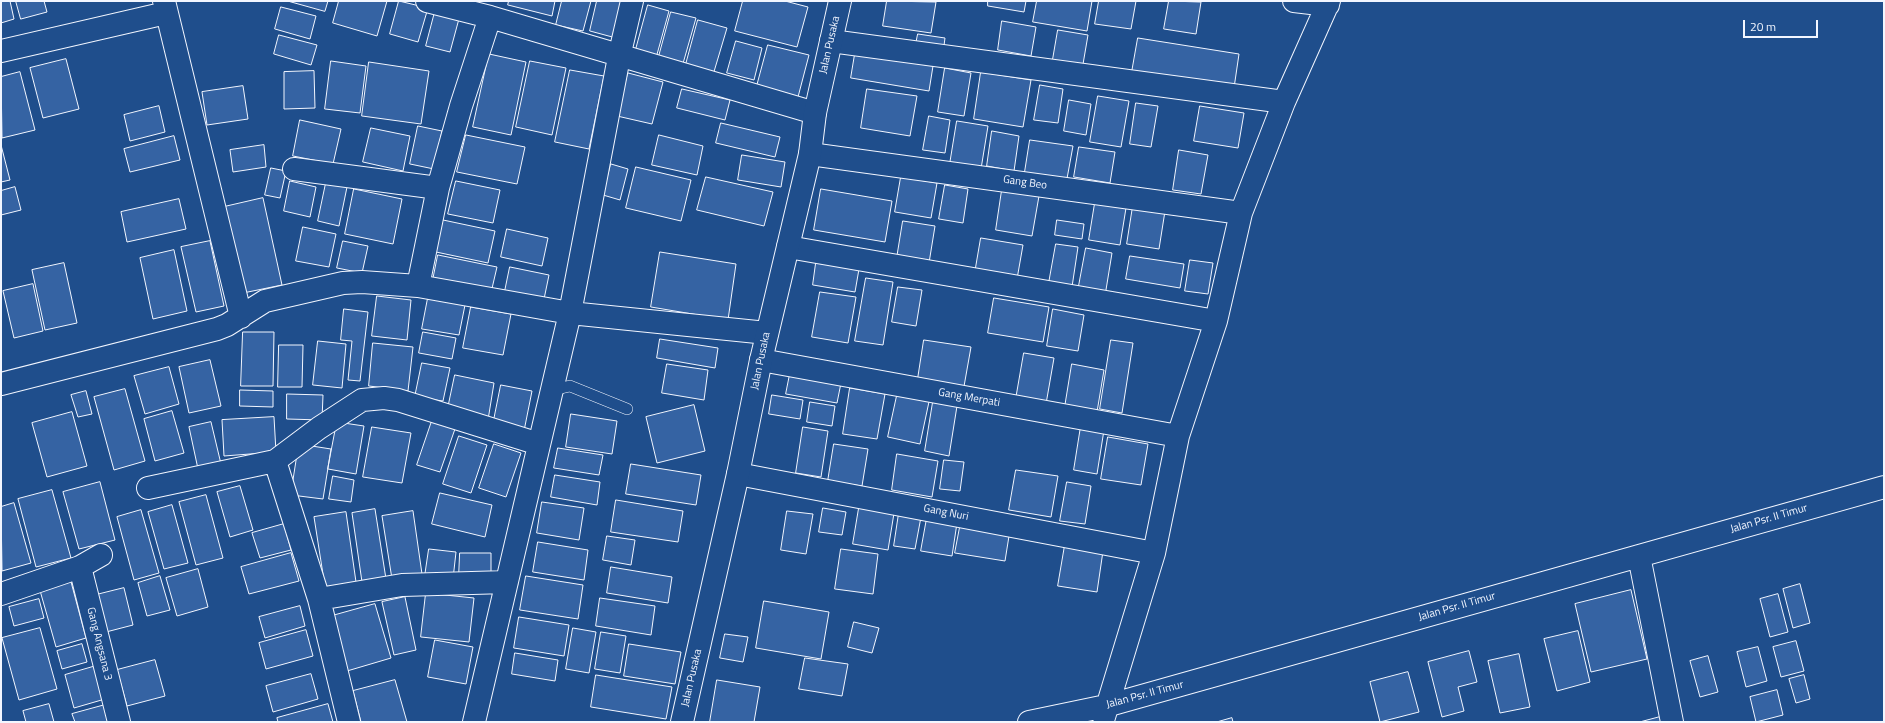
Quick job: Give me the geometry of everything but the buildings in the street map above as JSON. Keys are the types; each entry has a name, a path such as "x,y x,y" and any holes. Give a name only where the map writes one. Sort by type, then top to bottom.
{"street":[{"path":"427,1 457,4 490,17 619,57 815,113"},
{"path":"474,722 538,444 570,314 619,57 632,1"},
{"name":"Jalan Pusaka","path":"682,722 738,474 767,333 810,154 815,113 840,1"},
{"path":"1104,714 1154,553 1178,436 1216,321 1241,212 1284,102 1328,3 1294,1"},
{"path":"1,51 165,7 241,317"},
{"path":"418,286 438,188 461,106 490,17"},
{"path":"832,41 1284,102"},
{"name":"Gang Beo","path":"810,154 1241,212"},
{"path":"294,169 438,188"},
{"path":"788,247 1216,321"},
{"path":"1,384 217,329 241,317 265,301 343,283 362,282 418,286 570,314 767,333"},
{"name":"Gang Merpati","path":"761,360 1178,436"},
{"path":"148,488 275,461 319,428 354,405 362,400 375,398 398,400 538,444"},
{"path":"275,461 319,599 349,722"},
{"name":"Gang Nuri","path":"738,474 1154,553"},
{"name":"Jalan Psr. II Timur","path":"1029,722 1104,714 1639,556 1884,487"},
{"path":"1,594 80,567 101,555"},
{"path":"1639,556 1672,722"},
{"name":"Gang Angsana 3","path":"80,567 119,722"},
{"path":"319,599 402,585 506,582"}],"lane":[{"path":"551,394 557,389 570,386 627,408"}]}
